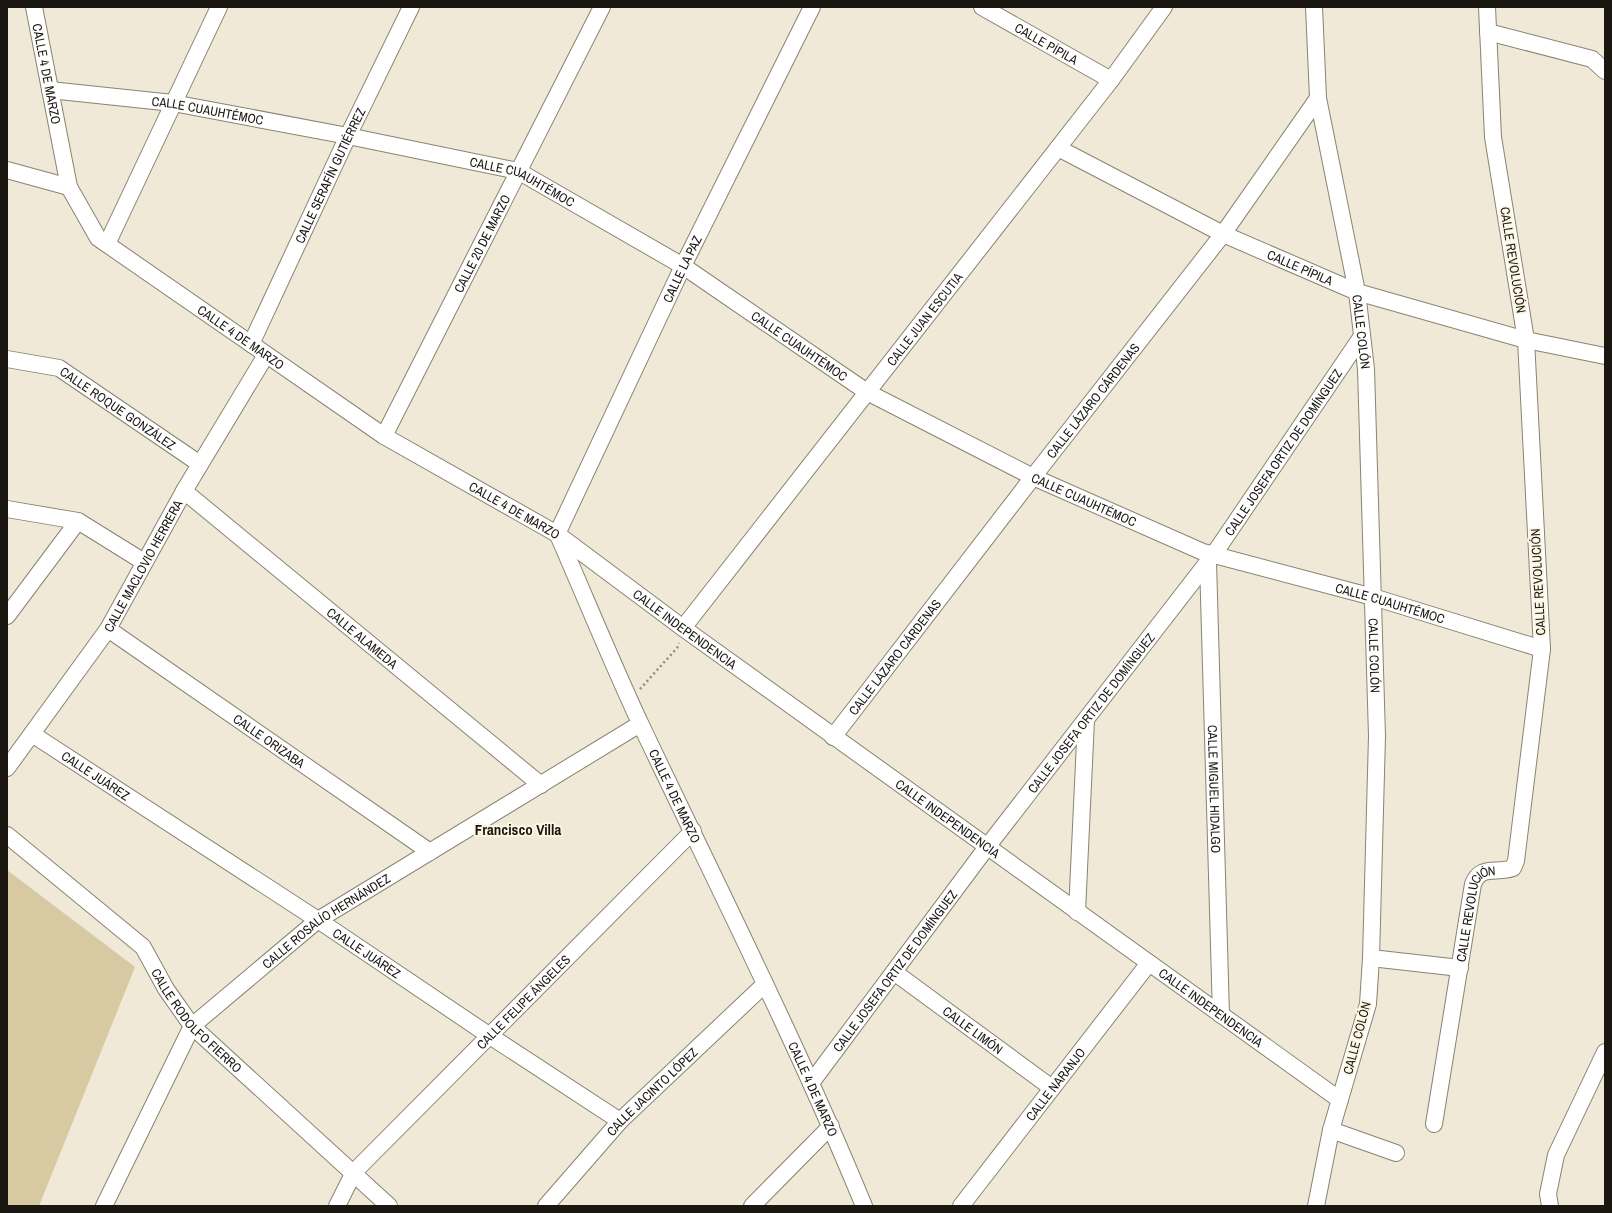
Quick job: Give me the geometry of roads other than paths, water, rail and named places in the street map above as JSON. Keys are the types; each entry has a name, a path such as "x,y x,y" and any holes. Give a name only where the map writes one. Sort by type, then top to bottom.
{"street":[{"name":"CALLE 4 DE MARZO","path":"34,7 69,187 98,238 384,436 557,534 640,724 765,984 831,1126 864,1206"},
{"path":"107,244 219,7"},
{"name":"CALLE SERAFÍN GUTIÉRREZ","path":"250,344 348,136 411,7"},
{"name":"CALLE 20 DE MARZO","path":"384,436 602,7"},
{"name":"CALLE LA PAZ","path":"557,534 683,266 812,7"},
{"name":"CALLE PÍPILA","path":"982,7 1112,80"},
{"name":"CALLE JUAN ESCUTIA","path":"683,628 1112,80 1164,7"},
{"name":"CALLE COLÓN","path":"1314,7 1318,98 1357,292 1366,369 1377,736 1371,958 1368,1004 1331,1130 1316,1206"},
{"name":"CALLE REVOLUCIÓN","path":"1434,1124 1473,884 1476,876 1484,871 1506,871 1513,868 1516,861 1542,649 1526,340 1492,137 1487,7"},
{"path":"1488,32 1592,59 1605,71"},
{"name":"CALLE CUAUHTÉMOC","path":"50,90 173,102 518,171 683,266 867,392 1033,478 1203,552 1211,558 1373,597 1542,649"},
{"name":"CALLE LÁZARO CÁRDENAS","path":"833,737 1223,234 1318,98"},
{"name":"CALLE PÍPILA","path":"1058,148 1223,234 1357,292 1526,340 1605,356"},
{"path":"7,170 69,187"},
{"name":"CALLE JOSEFA ORTIZ DE DOMÍNGUEZ","path":"811,1083 987,847 1211,558 1362,336"},
{"name":"CALLE MACLOVIO HERRERA","path":"7,768 108,629 184,490 266,355"},
{"name":"CALLE ROQUE GONZÁLEZ","path":"7,359 59,368 200,464"},
{"name":"CALLE ALAMEDA","path":"184,490 541,785"},
{"path":"7,509 78,521 144,562"},
{"path":"7,616 78,521"},
{"name":"CALLE INDEPENDENCIA","path":"557,534 833,737 1340,1100"},
{"name":"CALLE MIGUEL HIDALGO","path":"1211,558 1221,1015"},
{"name":"CALLE ORIZABA","path":"108,629 430,852"},
{"path":"1077,912 1086,720"},
{"name":"CALLE ROSALÍO HERNÁNDEZ","path":"104,1206 192,1026 318,920 640,724"},
{"name":"CALLE JUÁREZ","path":"32,734 318,920 490,1036 620,1121"},
{"name":"CALLE FELIPE ÁNGELES","path":"337,1206 354,1172 692,831"},
{"name":"CALLE RODOLFO FIERRO","path":"7,835 143,947 166,989 192,1026 354,1172 389,1206"},
{"path":"1371,958 1460,968"},
{"name":"CALLE NARANJO","path":"961,1206 1149,963"},
{"name":"CALLE LIMÓN","path":"894,972 1052,1088"},
{"name":"CALLE JACINTO LÓPEZ","path":"546,1206 620,1121 765,984"},
{"path":"1550,1206 1548,1194 1556,1155 1605,1052"},
{"path":"752,1206 831,1126"},
{"path":"1331,1130 1396,1153"}],"district":[{"name":"Francisco Villa","path":"518,829"}]}
